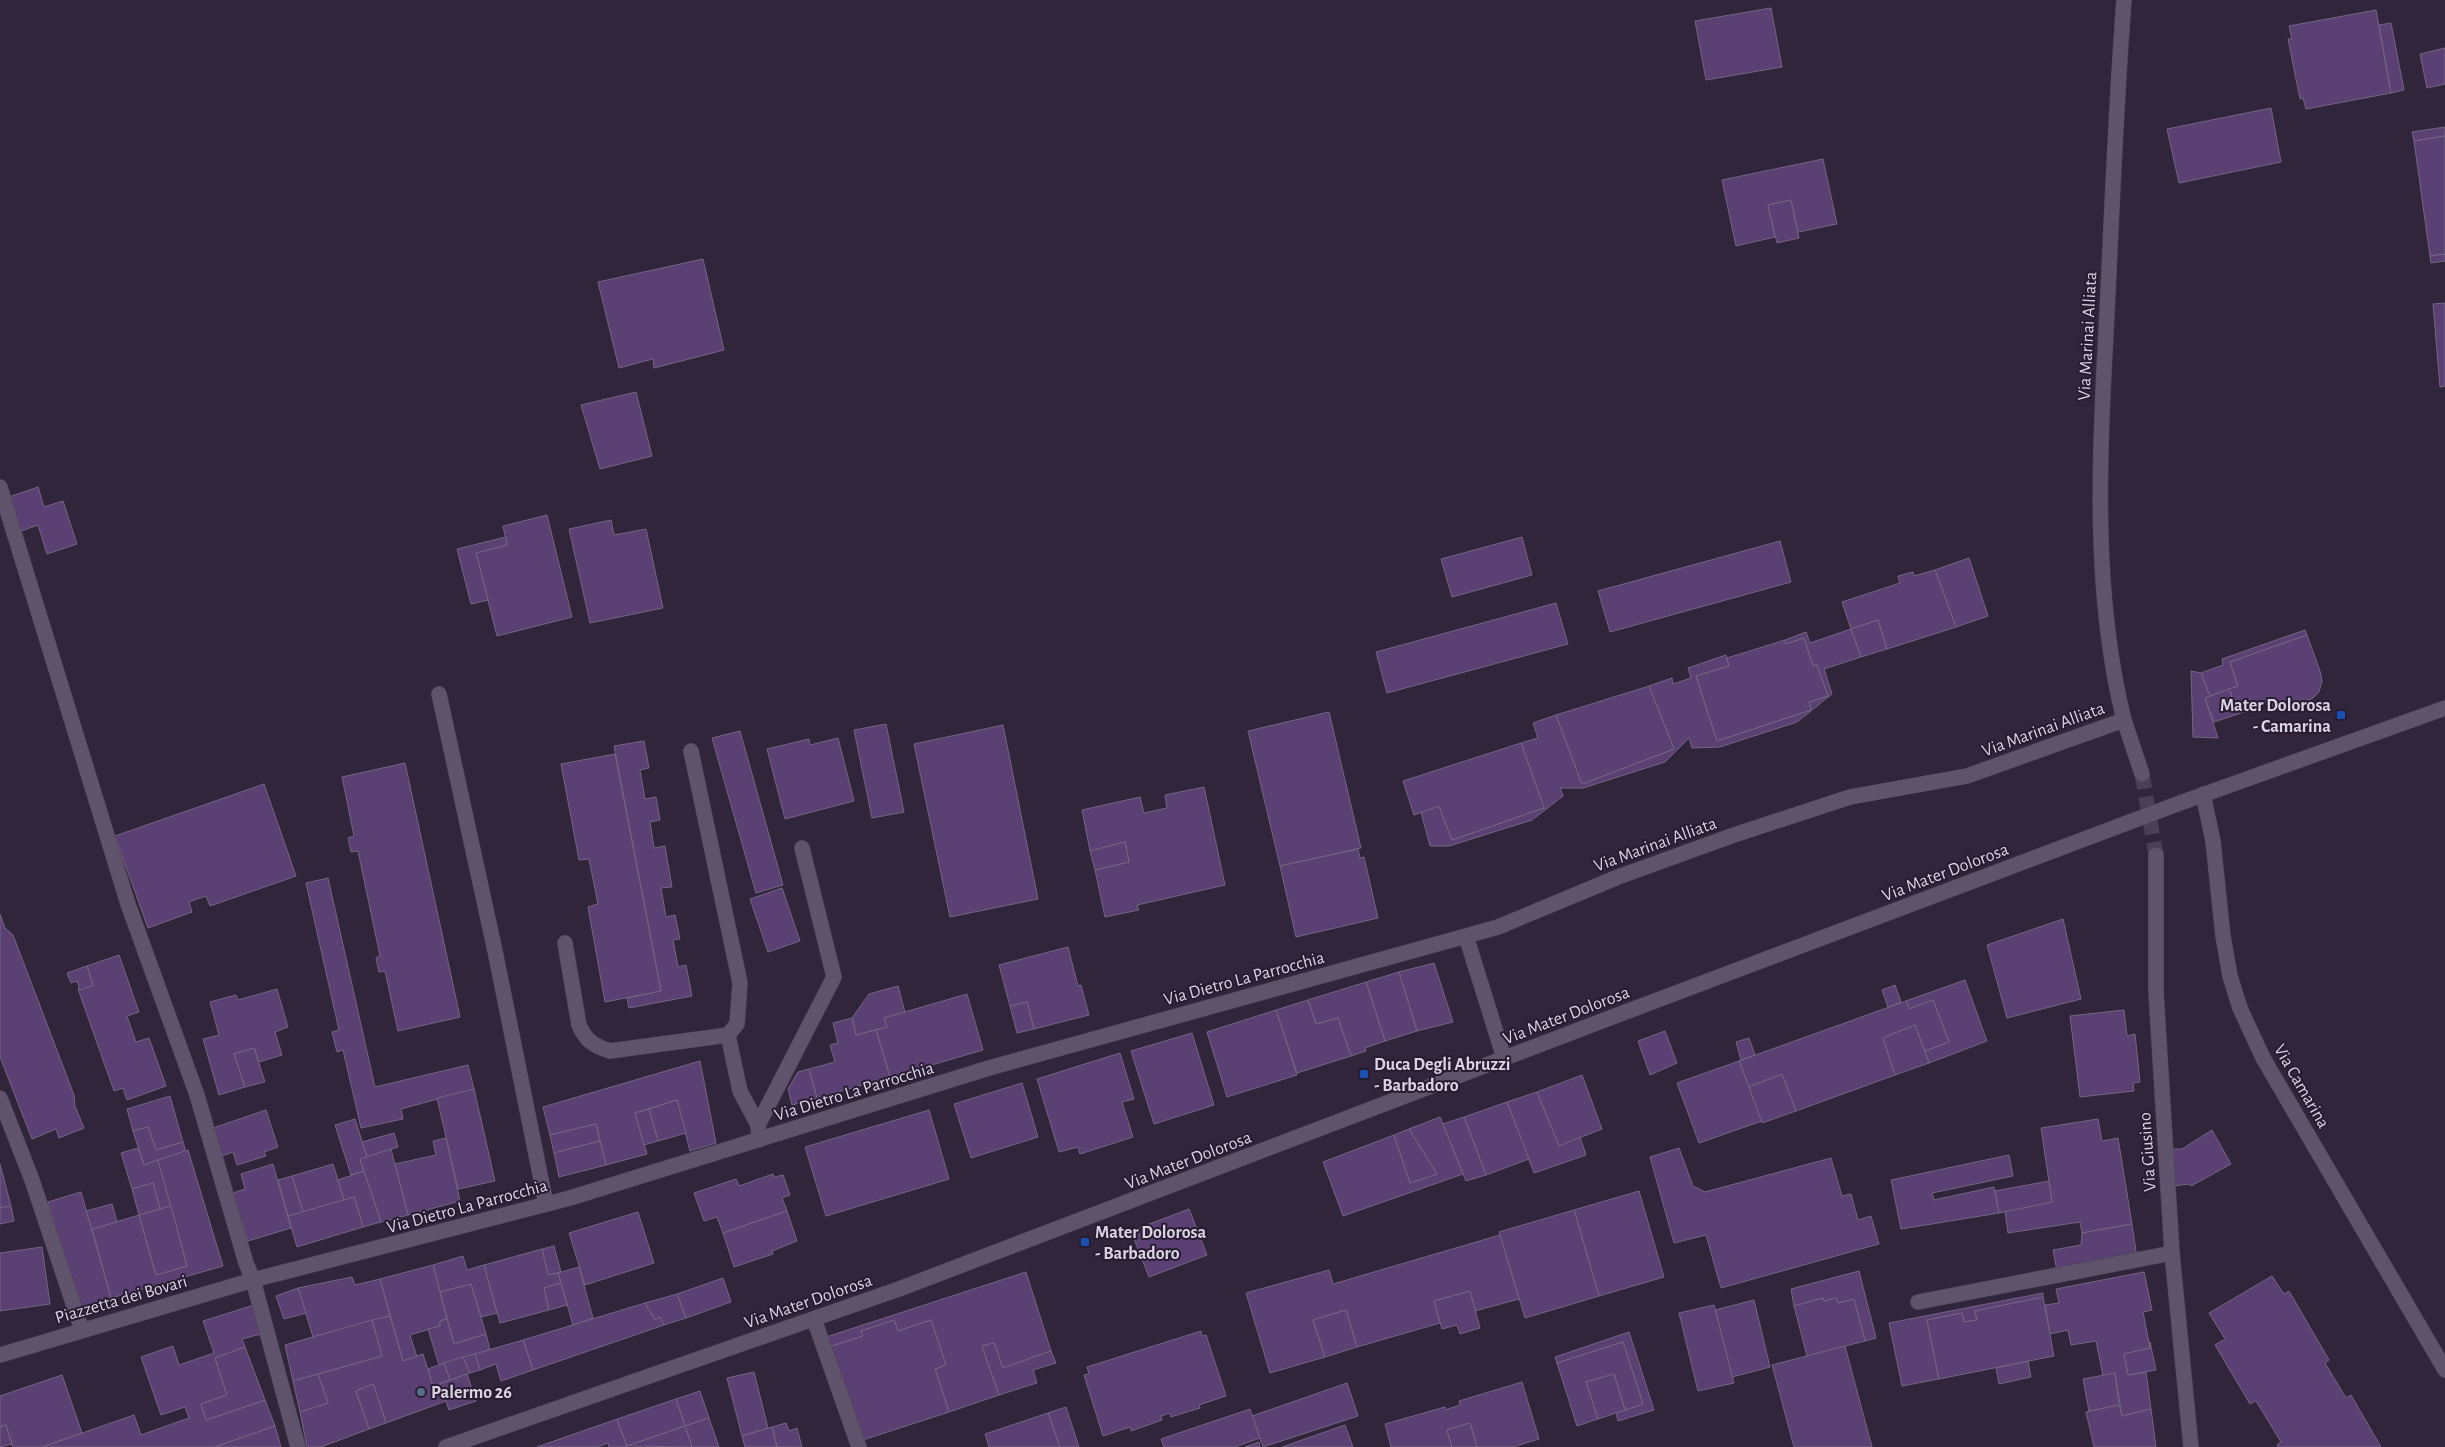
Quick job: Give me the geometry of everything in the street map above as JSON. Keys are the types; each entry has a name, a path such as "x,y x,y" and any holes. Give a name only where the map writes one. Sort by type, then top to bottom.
{"street":[{"name":"Via Marinai Alliata","path":"1466,936 1498,927 1618,877 1743,832 1850,798 1967,776 2124,720 2113,670 2101,521 2102,420 2124,0"},
{"path":"0,487 128,904 197,1095 246,1263 253,1280 298,1447"},
{"path":"439,694 546,1204"},
{"name":"Via Mater Dolorosa","path":"446,1447 814,1319 1172,1186 1504,1058 2203,794 2445,708"},
{"path":"2124,720 2142,774"},
{"path":"565,943 579,1025 585,1038 596,1047 610,1051 728,1035 737,1024 740,984 691,751"},
{"name":"Via Camarina","path":"2203,794 2213,841 2222,936 2230,976 2242,1015 2263,1058 2445,1370"},
{"path":"759,1132 834,977 802,848"},
{"name":"Via Giusino","path":"2156,854 2156,992 2172,1253 2191,1447"},
{"path":"1466,936 1504,1058"},
{"name":"Via Dietro La Parrocchia","path":"253,1280 546,1204 759,1132 1466,936"},
{"path":"728,1035 740,1091 759,1132"},
{"path":"0,1098 32,1180 82,1330"},
{"path":"1918,1302 2172,1253"},
{"name":"Piazzetta dei Bovari","path":"0,1355 253,1280"},
{"path":"814,1319 859,1447"}],"building":[{"path":"1771,8 1782,67 1706,80 1695,21"},
{"path":"2376,10 2391,93 2306,109 2303,98 2300,99 2288,39 2292,39 2289,26"},
{"path":"2391,23 2404,90 2391,93 2379,25"},
{"path":"2445,48 2445,84 2427,88 2420,54"},
{"path":"2271,108 2281,162 2179,183 2167,129"},
{"path":"2445,127 2445,136 2414,141 2412,132"},
{"path":"2445,136 2445,254 2430,256 2414,141"},
{"path":"1823,159 1837,224 1798,232 1791,200 1768,205 1775,237 1736,246 1722,180"},
{"path":"1791,200 1799,238 1777,243 1768,205"},
{"path":"2445,254 2445,261 2431,263 2430,256"},
{"path":"703,259 724,350 654,368 653,359 619,368 598,282"},
{"path":"2445,303 2445,386 2440,387 2433,304"},
{"path":"636,392 652,456 600,469 581,405"},
{"path":"38,487 44,507 63,501 77,544 47,554 38,525 21,531 9,497"},
{"path":"547,515 572,617 497,636 476,553 507,545 503,526"},
{"path":"611,520 614,535 646,529 663,608 590,623 569,529"},
{"path":"506,537 507,545 476,553 488,600 471,604 457,549"},
{"path":"1522,537 1532,575 1452,597 1441,559"},
{"path":"1780,541 1791,582 1610,632 1598,591"},
{"path":"1969,558 1988,616 1956,627 1935,570"},
{"path":"1935,570 1956,627 1887,649 1878,620 1851,629 1842,602 1900,583 1898,576 1913,572 1914,576"},
{"path":"1556,603 1568,644 1387,693 1376,652"},
{"path":"1878,620 1887,649 1861,657 1851,629"},
{"path":"1851,629 1861,657 1824,669 1832,694 1797,722 1720,747 1692,748 1689,738 1665,762 1583,788 1560,788 1563,796 1532,820 1449,846 1430,846 1421,812 1439,806 1452,840 1544,808 1521,743 1538,738 1533,723 1556,715 1582,784 1674,749 1649,686 1672,678 1673,684 1691,678 1688,668 1726,655 1729,666 1696,676 1717,741 1811,710 1809,702 1828,696 1817,665 1813,666 1804,638 1786,644 1785,640 1806,632 1810,643"},
{"path":"2305,630 2307,635 2230,662 2238,686 2210,696 2201,673 2223,665 2222,659"},
{"path":"2307,635 2320,671 2322,681 2319,692 2313,698 2298,704 2297,701 2274,709 2271,702 2238,714 2229,689 2238,686 2230,662"},
{"path":"1804,638 1813,666 1817,665 1828,696 1809,702 1811,710 1717,741 1696,676 1729,666 1727,658 1785,640 1786,644"},
{"path":"2191,671 2201,673 2210,696 2205,698 2218,738 2193,737"},
{"path":"1649,686 1674,749 1582,784 1556,715"},
{"path":"2229,689 2238,714 2214,722 2205,698"},
{"path":"1329,712 1361,848 1280,866 1248,731"},
{"path":"886,724 904,812 872,818 854,730"},
{"path":"1003,725 1038,899 950,917 914,744"},
{"path":"740,731 783,885 756,893 712,738"},
{"path":"838,738 854,801 785,819 767,749 809,739 810,745"},
{"path":"644,741 649,768 640,770 645,799 656,797 660,820 650,822 654,848 665,846 672,887 661,888 666,917 675,915 680,939 673,940 678,967 686,965 692,996 629,1008 627,998 661,991 614,746"},
{"path":"1521,743 1544,808 1452,840 1439,806 1414,815 1403,781"},
{"path":"615,754 661,991 605,1002 588,907 598,904 589,859 579,860 561,764"},
{"path":"405,763 460,1017 398,1031 385,971 379,972 376,958 380,956 358,851 351,852 348,838 354,836 342,777"},
{"path":"264,784 296,876 210,906 206,896 189,902 192,912 148,928 115,836"},
{"path":"1204,787 1225,885 1137,905 1139,910 1105,917 1095,870 1129,862 1125,842 1090,851 1082,810 1140,797 1144,813 1167,808 1165,795"},
{"path":"1125,842 1129,862 1095,870 1090,851"},
{"path":"1358,849 1360,858 1364,857 1378,918 1296,937 1280,866"},
{"path":"328,878 375,1087 468,1065 474,1089 401,1109 403,1119 361,1128 343,1050 337,1052 332,1032 339,1030 306,883"},
{"path":"782,888 800,941 768,952 750,899"},
{"path":"0,914 5,928 13,935 74,1095 75,1106 84,1128 59,1138 56,1129 32,1139 0,1057"},
{"path":"2063,919 2081,999 2007,1018 1987,945"},
{"path":"1068,947 1078,986 1081,985 1089,1015 1034,1029 1027,1002 1010,1006 999,965"},
{"path":"119,955 139,1012 127,1016 136,1042 149,1038 166,1086 127,1100 123,1088 114,1091 78,989 93,985 87,966"},
{"path":"1434,963 1453,1022 1417,1031 1399,972"},
{"path":"87,966 93,985 80,990 77,981 71,983 67,973"},
{"path":"1399,972 1417,1031 1385,1041 1366,982"},
{"path":"1965,980 1987,1041 1929,1063 1925,1051 1949,1042 1933,1000 1909,1009 1906,1001"},
{"path":"1366,982 1385,1041 1365,1048 1366,1051 1351,1056 1338,1018 1316,1024 1308,1000"},
{"path":"1895,985 1901,1002 1888,1007 1882,990"},
{"path":"898,986 905,1012 884,1018 887,1027 856,1035 852,1018 869,994"},
{"path":"277,989 288,1027 275,1032 282,1055 259,1062 254,1048 234,1054 245,1087 219,1095 203,1039 219,1035 210,1002 236,995 238,1000"},
{"path":"967,994 983,1050 890,1077 876,1030 887,1027 884,1018"},
{"path":"1308,1000 1316,1024 1338,1018 1351,1056 1297,1073 1276,1010"},
{"path":"1933,1000 1949,1042 1925,1051 1915,1025 1883,1038 1895,1075 1796,1111 1782,1074 1749,1087 1739,1061 1906,1001 1909,1009"},
{"path":"1027,1002 1034,1029 1017,1033 1010,1006"},
{"path":"1276,1010 1297,1075 1227,1097 1207,1032"},
{"path":"2124,1010 2127,1036 2135,1034 2140,1082 2133,1083 2134,1091 2080,1097 2070,1016"},
{"path":"852,1018 856,1035 876,1030 890,1077 817,1098 809,1069 835,1062 830,1045 838,1043 833,1023"},
{"path":"1915,1025 1929,1063 1895,1075 1883,1038"},
{"path":"1665,1031 1677,1063 1650,1075 1638,1041"},
{"path":"1192,1033 1214,1105 1154,1124 1131,1051"},
{"path":"1749,1038 1755,1055 1741,1060 1736,1042"},
{"path":"254,1048 265,1082 245,1087 234,1054"},
{"path":"1120,1053 1134,1099 1122,1102 1133,1137 1080,1154 1078,1147 1059,1152 1037,1079"},
{"path":"700,1061 716,1143 690,1151 677,1100 635,1113 647,1154 606,1165 596,1124 550,1135 543,1107"},
{"path":"1739,1061 1762,1121 1699,1143 1677,1083"},
{"path":"809,1069 817,1098 792,1105 788,1089 798,1072"},
{"path":"1782,1074 1796,1111 1762,1123 1749,1087"},
{"path":"1582,1075 1602,1129 1559,1146 1537,1092"},
{"path":"1022,1083 1038,1137 971,1158 954,1104"},
{"path":"474,1089 495,1181 458,1189 437,1098"},
{"path":"1537,1092 1559,1146 1580,1137 1586,1155 1534,1173 1507,1102"},
{"path":"170,1096 183,1142 156,1150 148,1127 133,1131 127,1109"},
{"path":"677,1100 686,1133 658,1141 649,1109"},
{"path":"1507,1102 1529,1159 1486,1175 1464,1117"},
{"path":"649,1109 658,1141 644,1145 635,1113"},
{"path":"266,1110 278,1147 264,1152 266,1156 237,1165 233,1152 222,1156 213,1128"},
{"path":"929,1110 949,1179 826,1216 805,1147"},
{"path":"1440,1117 1463,1174 1343,1216 1323,1162 1394,1135 1410,1183 1437,1174 1409,1129"},
{"path":"1464,1117 1486,1175 1466,1181 1443,1124"},
{"path":"355,1119 367,1157 360,1159 364,1171 351,1175 335,1125"},
{"path":"2098,1119 2102,1141 2118,1138 2132,1224 2082,1233 2080,1222 2008,1233 2005,1211 2052,1202 2041,1128"},
{"path":"596,1124 600,1141 554,1153 550,1135"},
{"path":"148,1127 156,1150 183,1142 186,1152 144,1165 133,1131"},
{"path":"1409,1129 1437,1174 1410,1183 1394,1135"},
{"path":"2212,1130 2231,1164 2191,1186 2190,1184 2172,1186 2170,1149 2182,1149"},
{"path":"394,1133 398,1147 367,1157 362,1142"},
{"path":"446,1138 460,1201 408,1215 395,1164 436,1155 433,1141"},
{"path":"600,1141 606,1165 559,1177 554,1153"},
{"path":"138,1148 144,1165 158,1160 171,1206 160,1209 153,1183 132,1189 121,1153"},
{"path":"1679,1148 1693,1186 1705,1192 1831,1158 1842,1196 1851,1194 1858,1220 1871,1216 1879,1244 1721,1288 1706,1235 1674,1243 1650,1157"},
{"path":"391,1149 408,1215 381,1222 360,1159"},
{"path":"188,1150 223,1266 111,1298 92,1229 139,1215 156,1275 187,1266 158,1160"},
{"path":"2009,1155 2013,1176 1932,1193 1934,1200 1994,1187 1999,1213 1901,1229 1891,1180"},
{"path":"0,1164 11,1206 0,1208"},
{"path":"273,1164 291,1228 248,1241 233,1193 245,1189 241,1174"},
{"path":"333,1164 344,1200 303,1212 292,1176"},
{"path":"364,1171 381,1222 363,1227 354,1197 344,1200 338,1180"},
{"path":"773,1174 775,1177 783,1175 790,1195 782,1198 787,1211 723,1233 717,1217 704,1221 694,1193 736,1179 739,1186"},
{"path":"292,1176 303,1212 288,1216 278,1180"},
{"path":"2049,1181 2052,1202 1999,1213 1995,1191"},
{"path":"153,1183 160,1209 139,1215 132,1189"},
{"path":"1639,1191 1664,1277 1599,1296 1574,1210"},
{"path":"81,1192 111,1298 79,1308 48,1202"},
{"path":"354,1197 363,1227 297,1247 288,1216"},
{"path":"112,1204 117,1222 92,1229 86,1211"},
{"path":"11,1206 14,1221 0,1224 0,1208"},
{"path":"171,1206 187,1266 156,1275 139,1215"},
{"path":"1189,1209 1207,1255 1149,1277 1131,1231"},
{"path":"1574,1210 1599,1296 1525,1318 1499,1232"},
{"path":"787,1211 797,1241 772,1251 773,1254 734,1267 723,1233"},
{"path":"638,1212 654,1263 585,1285 569,1233"},
{"path":"2132,1224 2137,1258 2057,1271 2053,1250 2081,1245 2082,1233"},
{"path":"1500,1235 1519,1299 1475,1311 1470,1291 1434,1301 1440,1323 1357,1347 1346,1310 1313,1320 1325,1357 1270,1373 1246,1293 1329,1270 1333,1284"},
{"path":"554,1246 561,1272 548,1275 542,1249"},
{"path":"42,1247 50,1304 0,1311 0,1253"},
{"path":"542,1249 548,1275 558,1273 561,1283 544,1288 549,1310 500,1323 484,1265"},
{"path":"463,1256 467,1270 484,1265 497,1313 481,1317 471,1284 440,1292 433,1265"},
{"path":"433,1265 447,1319 440,1321 440,1326 410,1335 417,1357 403,1361 380,1279"},
{"path":"579,1267 593,1318 573,1325 558,1273"},
{"path":"1859,1271 1876,1338 1865,1341 1854,1299 1838,1303 1836,1298 1824,1301 1823,1298 1794,1306 1791,1289"},
{"path":"1026,1272 1051,1351 1003,1368 994,1343 982,1346 999,1395 949,1412 935,1369 946,1365 931,1320 898,1331 894,1320 861,1331 863,1336 829,1347 826,1337"},
{"path":"2144,1272 2152,1310 2143,1312 2150,1348 2124,1354 2128,1375 2146,1372 2151,1409 2122,1416 2115,1373 2103,1376 2096,1341 2071,1345 2068,1330 2050,1334 2045,1305 2059,1303 2056,1289"},
{"path":"2272,1276 2284,1294 2289,1291 2329,1360 2325,1363 2346,1398 2351,1395 2381,1447 2278,1447 2277,1445 2281,1442 2256,1401 2250,1404 2215,1345 2225,1339 2209,1313"},
{"path":"352,1277 355,1285 380,1279 390,1316 313,1337 298,1288"},
{"path":"723,1278 731,1302 686,1318 677,1294"},
{"path":"561,1283 567,1305 549,1310 544,1288"},
{"path":"471,1284 486,1334 454,1344 440,1292"},
{"path":"298,1288 306,1313 284,1319 276,1296"},
{"path":"1470,1291 1480,1328 1460,1334 1457,1325 1442,1329 1434,1301"},
{"path":"2043,1293 2043,1297 1975,1311 1977,1320 1964,1322 1962,1313 1927,1320 1939,1379 1902,1386 1889,1323"},
{"path":"677,1294 686,1318 664,1325 660,1317 655,1320 645,1303"},
{"path":"2043,1297 2054,1356 1939,1379 1927,1320 1962,1313 1964,1322 1977,1320 1975,1311"},
{"path":"1823,1298 1824,1301 1836,1298 1838,1303 1854,1299 1865,1341 1807,1356 1794,1306"},
{"path":"1754,1300 1770,1367 1732,1377 1715,1310"},
{"path":"645,1303 655,1320 660,1317 664,1325 533,1370 523,1340"},
{"path":"254,1305 261,1334 242,1339 245,1347 215,1358 227,1395 201,1404 206,1420 265,1400 275,1426 215,1447 42,1447 134,1415 141,1435 189,1418 185,1407 161,1415 141,1357 173,1346 179,1365 214,1353 203,1321"},
{"path":"1714,1305 1734,1383 1698,1391 1679,1313"},
{"path":"1346,1310 1357,1347 1325,1357 1313,1320"},
{"path":"390,1316 403,1361 423,1354 433,1386 440,1384 446,1401 386,1423 373,1384 356,1391 369,1429 321,1447 307,1447 300,1412 328,1403 318,1374 382,1356 372,1320"},
{"path":"447,1319 454,1344 486,1334 490,1350 439,1365 428,1329 440,1326 440,1321"},
{"path":"372,1320 382,1356 293,1381 285,1345"},
{"path":"894,1320 898,1331 931,1320 946,1365 935,1369 949,1412 860,1441 829,1347 863,1336 861,1331"},
{"path":"1201,1331 1202,1336 1206,1335 1226,1396 1199,1405 1200,1408 1171,1417 1170,1413 1161,1416 1162,1420 1131,1431 1130,1427 1103,1436 1084,1375 1089,1374 1087,1367"},
{"path":"1629,1332 1654,1410 1618,1421 1616,1413 1643,1404 1623,1342 1557,1363 1555,1357"},
{"path":"523,1340 533,1370 501,1381 496,1364 480,1370 475,1354"},
{"path":"1623,1342 1643,1404 1625,1410 1614,1374 1586,1382 1598,1419 1577,1426 1557,1363"},
{"path":"2150,1342 2156,1370 2128,1375 2124,1354 2150,1348"},
{"path":"994,1343 1003,1368 1051,1351 1056,1363 1033,1370 1037,1383 999,1395 982,1346"},
{"path":"1845,1346 1872,1447 1794,1447 1772,1365"},
{"path":"245,1347 265,1400 206,1420 201,1404 227,1395 215,1358"},
{"path":"475,1354 480,1370 470,1373 463,1357"},
{"path":"463,1357 470,1373 450,1380 444,1363"},
{"path":"2028,1361 2031,1377 1999,1384 1996,1368"},
{"path":"444,1363 450,1380 433,1386 428,1369"},
{"path":"754,1372 768,1428 742,1436 727,1378"},
{"path":"2115,1373 2119,1405 2089,1411 2083,1379"},
{"path":"318,1374 328,1403 300,1412 293,1381"},
{"path":"467,1374 476,1401 449,1410 440,1384"},
{"path":"1614,1374 1625,1410 1598,1419 1586,1382"},
{"path":"62,1375 82,1433 42,1447 13,1447 6,1425 0,1427 0,1396"},
{"path":"1522,1382 1539,1439 1513,1447 1477,1447 1470,1423 1447,1430 1452,1447 1391,1447 1385,1424 1445,1407 1445,1410 1460,1405 1459,1401"},
{"path":"1347,1383 1358,1416 1263,1447 1252,1416"},
{"path":"373,1384 386,1423 369,1429 356,1391"},
{"path":"700,1391 709,1418 685,1426 676,1399"},
{"path":"676,1399 685,1426 627,1446 617,1419"},
{"path":"2119,1405 2122,1416 2151,1409 2156,1447 2094,1447 2086,1412"},
{"path":"1066,1407 1079,1447 1060,1447 1048,1413"},
{"path":"1250,1409 1260,1438 1235,1447 1164,1447 1161,1439"},
{"path":"1048,1413 1060,1447 989,1447 985,1434"},
{"path":"709,1418 719,1447 692,1447 685,1426"},
{"path":"617,1419 627,1447 609,1447 608,1443 598,1447 537,1447"},
{"path":"786,1423 789,1431 797,1428 802,1447 777,1447 772,1427"},
{"path":"1470,1423 1477,1447 1452,1447 1447,1430"},
{"path":"6,1425 12,1444 0,1447 0,1427"},
{"path":"1345,1425 1353,1447 1282,1447"},
{"path":"275,1426 281,1447 215,1447"},
{"path":"685,1426 692,1447 627,1446"},
{"path":"772,1427 777,1447 745,1447 742,1436"},
{"path":"1259,1442 1260,1447 1245,1447"}],"tunnel":[{"path":"2142,774 2156,855"}],"place":[{"name":"Mater Dolorosa - Camarina","path":"2341,715"},
{"name":"Duca Degli Abruzzi - Barbadoro","path":"1364,1074"},
{"name":"Mater Dolorosa - Barbadoro","path":"1085,1242"},
{"name":"Palermo 26","path":"421,1392"}]}
